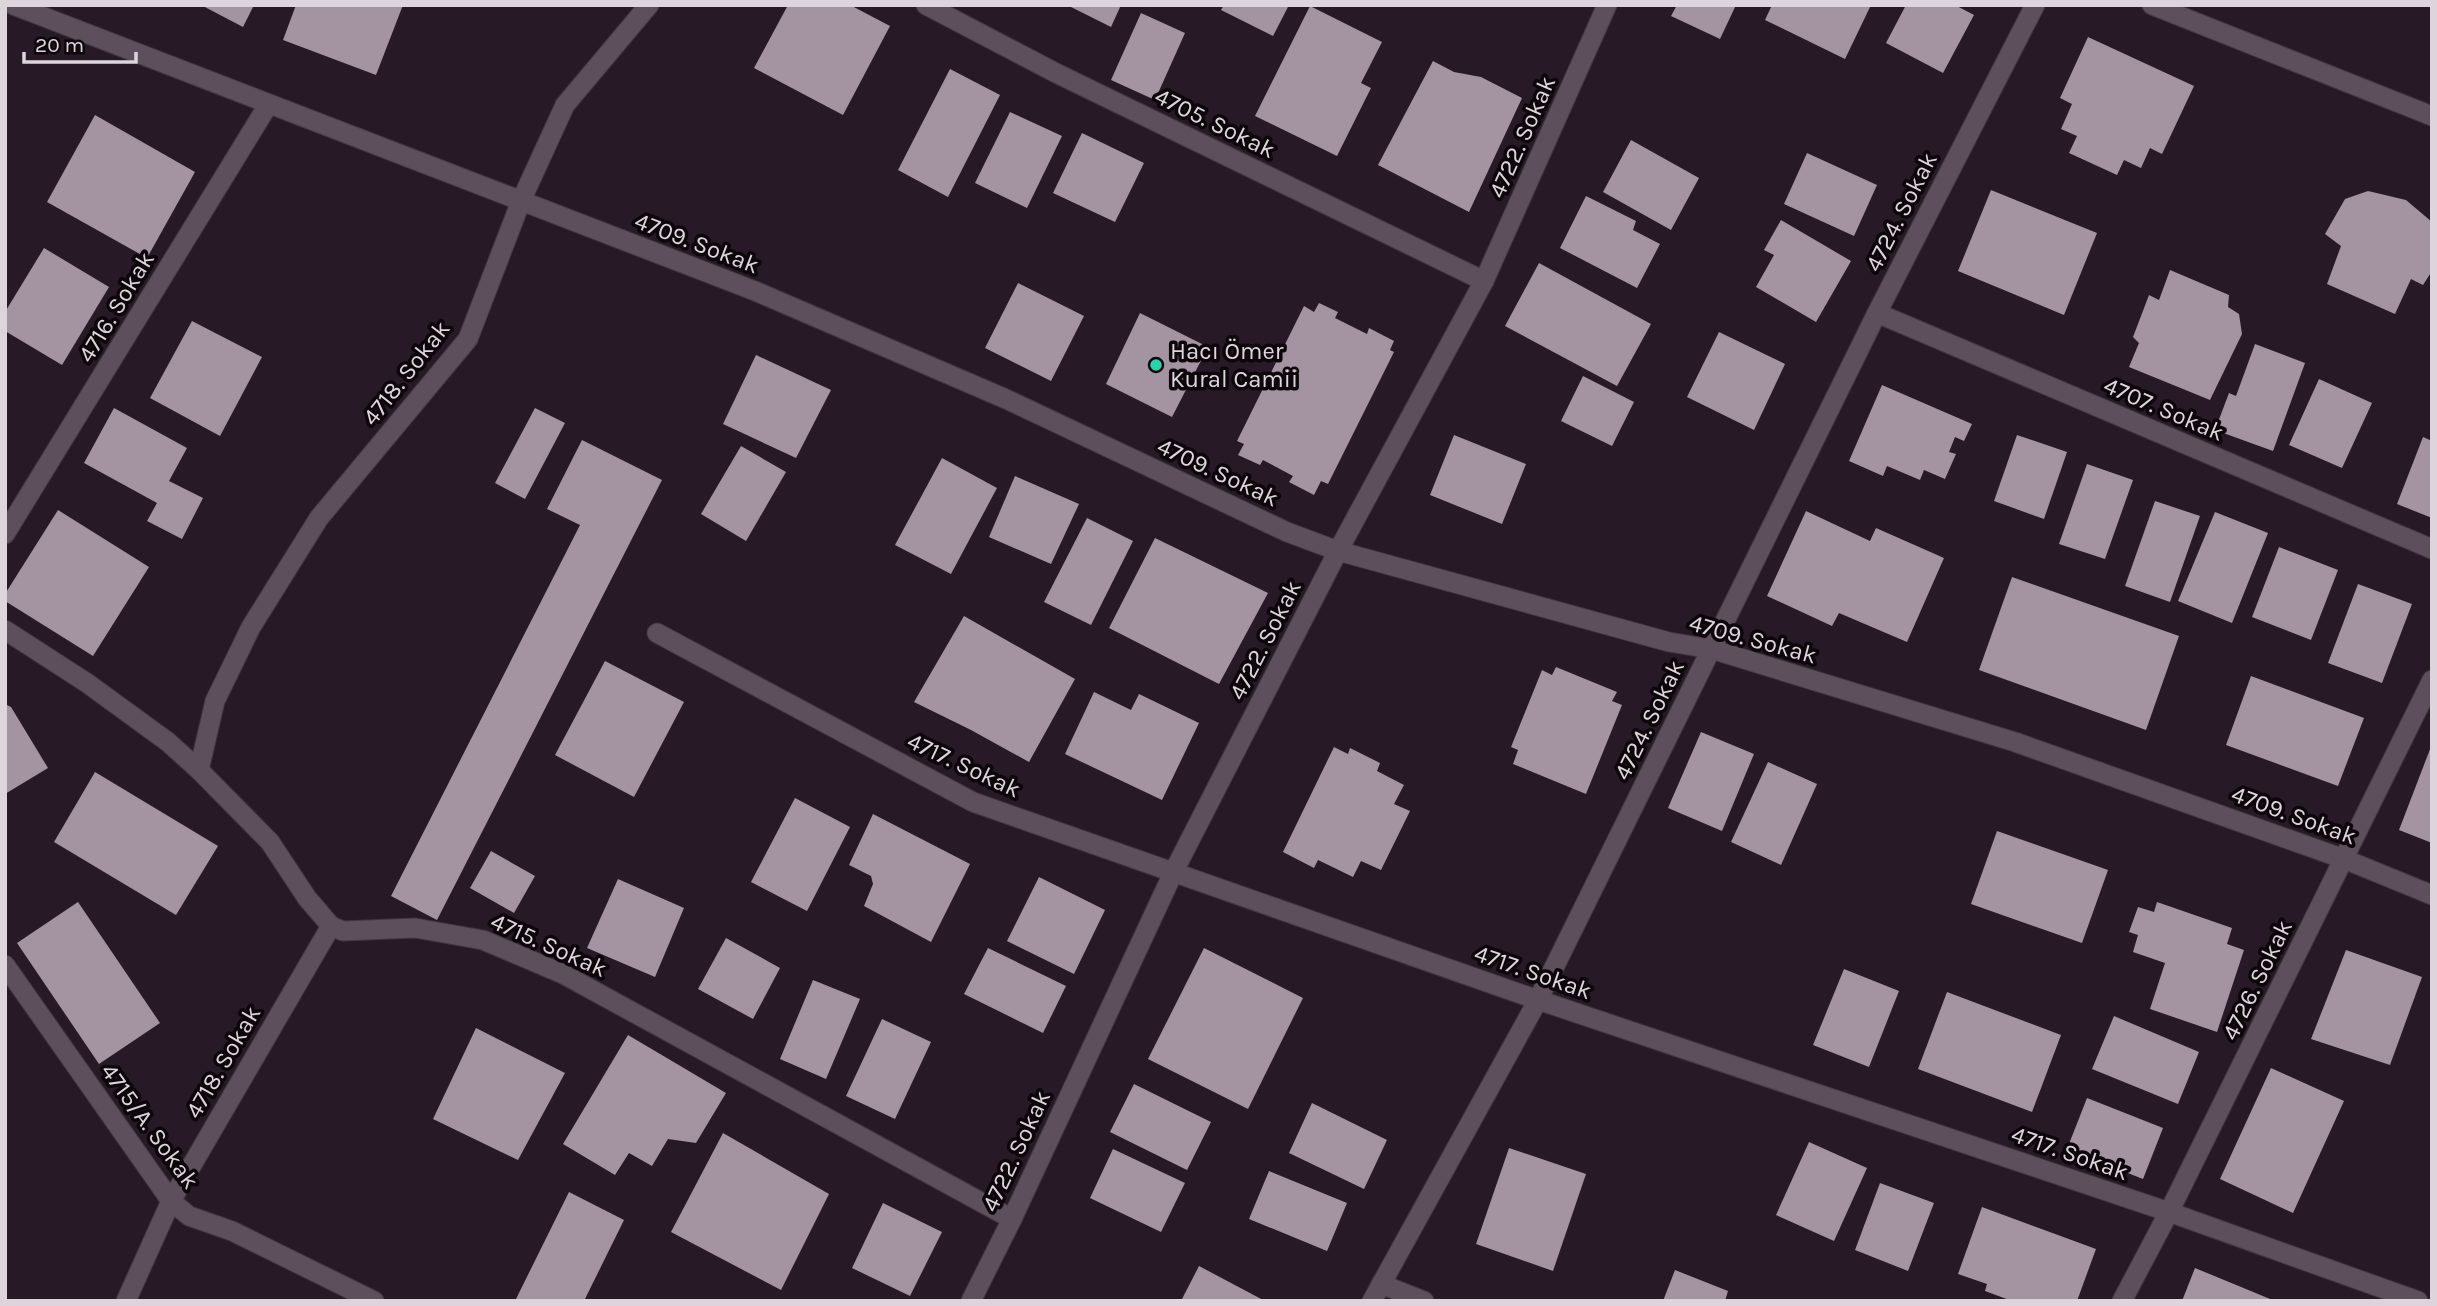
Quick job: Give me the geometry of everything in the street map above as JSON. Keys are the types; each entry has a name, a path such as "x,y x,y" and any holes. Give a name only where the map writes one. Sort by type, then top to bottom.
{"street":[{"name":"4709. Sokak","path":"13,5 755,291 1006,398 1287,532 1338,551 1669,642 1711,649 2015,742 2344,859 2432,895"},
{"name":"4718. Sokak","path":"199,770 215,701 251,627 319,518 468,339 522,201 565,105 649,5"},
{"name":"4705. Sokak","path":"926,5 1056,73 1484,281"},
{"name":"4722. Sokak","path":"971,1301 1174,871 1338,551 1484,281 1607,5"},
{"name":"4724. Sokak","path":"1377,1292 1538,1000 1877,313 2035,5"},
{"path":"2152,5 2432,116"},
{"name":"4716. Sokak","path":"5,534 268,104"},
{"name":"4707. Sokak","path":"1877,313 2432,550"},
{"path":"5,630 97,691 168,743 199,770 270,842 307,898 331,926"},
{"name":"4717. Sokak","path":"657,633 973,802 1538,1000 2169,1212 2418,1301"},
{"name":"4726. Sokak","path":"2122,1301 2169,1212 2432,680"},
{"name":"4718. Sokak","path":"126,1301 171,1201 331,926"},
{"name":"4715. Sokak","path":"331,926 343,931 415,928 483,940 563,974 1012,1219"},
{"name":"4715/A. Sokak","path":"5,965 171,1201 189,1216 232,1231 374,1301"},
{"path":"1377,1292 1424,1301"}],"building":[{"path":"201,5 254,5 243,27"},
{"path":"296,5 403,5 376,75 283,40"},
{"path":"788,5 850,5 890,26 843,115 754,68"},
{"path":"1067,5 1121,5 1111,27"},
{"path":"1224,5 1289,5 1273,36 1221,10"},
{"path":"1677,5 1736,5 1720,39 1671,16"},
{"path":"1772,5 1871,5 1845,59 1765,20"},
{"path":"1906,5 1955,5 1974,15 1943,73 1886,43"},
{"path":"1310,6 1382,42 1361,83 1371,88 1337,156 1255,116"},
{"path":"1141,13 1185,33 1155,100 1111,80"},
{"path":"2088,37 2194,86 2162,154 2150,148 2141,168 2124,160 2117,175 2069,153 2077,136 2061,129 2072,104 2060,98"},
{"path":"1433,61 1454,72 1481,77 1522,98 1469,212 1378,165"},
{"path":"950,69 1000,95 948,197 898,170"},
{"path":"1010,112 1062,136 1027,208 975,183"},
{"path":"95,115 195,172 147,258 47,202"},
{"path":"1082,133 1144,163 1115,222 1053,193"},
{"path":"1631,140 1699,178 1671,230 1603,192"},
{"path":"1807,153 1877,185 1854,236 1784,204"},
{"path":"1991,190 2097,233 2064,315 1958,271"},
{"path":"2368,191 2406,200 2432,222 2432,271 2423,285 2411,279 2395,314 2327,284 2341,246 2325,234 2345,199"},
{"path":"1586,196 1636,221 1633,230 1660,244 1637,288 1560,248"},
{"path":"1781,220 1851,261 1816,322 1756,287 1774,255 1764,250"},
{"path":"44,248 109,287 62,365 5,331 5,312"},
{"path":"1539,263 1651,324 1617,386 1505,326"},
{"path":"2170,270 2229,295 2228,307 2239,314 2242,334 2210,400 2129,367 2139,343 2133,337 2149,295 2159,300"},
{"path":"1018,283 1084,316 1051,381 985,348"},
{"path":"1319,303 1338,312 1335,318 1367,334 1369,328 1394,341 1390,350 1394,352 1328,484 1321,481 1314,495 1289,482 1293,476 1263,460 1260,465 1238,455 1244,444 1237,441 1304,306 1314,312"},
{"name":"Hacı Ömer Kural Camii","path":"1140,313 1208,347 1172,417 1106,384"},
{"path":"192,321 262,357 220,436 150,398"},
{"path":"1719,332 1785,364 1754,430 1687,397"},
{"path":"2255,344 2305,363 2273,451 2215,430 2229,393 2236,396"},
{"path":"756,355 831,390 796,458 723,424"},
{"path":"1583,376 1634,402 1612,446 1561,421"},
{"path":"2319,379 2372,403 2342,468 2289,445"},
{"path":"1882,385 1972,424 1964,441 1955,437 1949,452 1956,454 1945,479 1924,470 1920,480 1887,466 1883,476 1849,461"},
{"path":"114,408 187,448 169,481 203,498 182,539 147,521 157,503 84,463"},
{"path":"535,408 565,423 525,499 495,483"},
{"path":"1454,435 1526,464 1502,524 1430,495"},
{"path":"2017,435 2067,452 2044,519 1994,501"},
{"path":"2423,437 2432,441 2432,518 2397,504"},
{"path":"582,440 662,480 437,920 391,896 580,525 547,509"},
{"path":"741,446 786,472 746,541 701,514"},
{"path":"942,458 997,488 951,574 895,545"},
{"path":"2087,464 2133,480 2105,559 2059,544"},
{"path":"1015,476 1079,504 1051,564 989,537"},
{"path":"2155,501 2200,516 2170,602 2125,586"},
{"path":"58,510 149,567 93,656 5,601 5,594"},
{"path":"1806,511 1870,541 1876,528 1944,558 1907,642 1839,613 1832,626 1767,596"},
{"path":"2215,512 2268,533 2232,623 2178,601"},
{"path":"1087,518 1133,541 1091,625 1044,602"},
{"path":"1155,538 1268,593 1219,684 1109,628"},
{"path":"2279,547 2338,570 2311,640 2252,617"},
{"path":"2012,577 2179,636 2146,730 1979,670"},
{"path":"2358,584 2412,604 2382,683 2328,663"},
{"path":"964,616 1075,679 1029,762 914,702"},
{"path":"605,661 684,702 634,797 555,755"},
{"path":"1556,667 1617,692 1612,701 1622,705 1586,794 1513,764 1518,750 1511,747 1542,670 1552,675"},
{"path":"2251,676 2364,718 2338,786 2226,745"},
{"path":"1094,692 1131,710 1139,694 1199,723 1162,800 1065,754"},
{"path":"5,704 11,707 48,768 5,794"},
{"path":"1701,732 1754,754 1722,831 1668,808"},
{"path":"2432,744 2432,843 2399,830"},
{"path":"1334,747 1348,754 1350,748 1380,763 1377,771 1404,785 1394,804 1410,811 1381,870 1361,861 1353,877 1318,860 1314,868 1283,852"},
{"path":"1768,762 1817,784 1781,865 1731,842"},
{"path":"95,772 218,846 176,915 54,842"},
{"path":"795,798 850,827 807,911 751,882"},
{"path":"873,814 970,864 931,942 864,906 873,884 871,876 849,865"},
{"path":"1997,831 2108,870 2082,943 1971,904"},
{"path":"491,851 535,876 514,913 470,888"},
{"path":"1039,877 1105,910 1074,974 1007,941"},
{"path":"618,879 684,908 655,977 587,948"},
{"path":"78,902 160,1023 99,1064 17,943"},
{"path":"2157,902 2232,928 2227,944 2244,950 2217,1032 2150,1009 2165,963 2133,952 2138,935 2129,932 2138,907 2154,912"},
{"path":"726,938 780,968 753,1019 698,989"},
{"path":"988,948 1066,986 1043,1033 964,994"},
{"path":"1204,948 1303,998 1248,1109 1148,1059"},
{"path":"2346,950 2422,977 2390,1065 2311,1039"},
{"path":"1844,969 1899,991 1869,1067 1813,1045"},
{"path":"813,980 860,999 826,1079 780,1059"},
{"path":"1947,992 2061,1035 2032,1112 1918,1069"},
{"path":"2114,1016 2199,1052 2178,1104 2092,1069"},
{"path":"882,1019 931,1042 895,1119 846,1096"},
{"path":"476,1028 565,1073 518,1160 433,1119"},
{"path":"628,1035 726,1093 696,1143 668,1139 652,1166 629,1153 615,1175 563,1144"},
{"path":"2271,1068 2344,1101 2293,1213 2220,1179"},
{"path":"1134,1084 1211,1122 1187,1170 1110,1132"},
{"path":"2087,1098 2163,1128 2143,1179 2067,1149"},
{"path":"1312,1103 1387,1140 1364,1189 1289,1153"},
{"path":"723,1133 829,1194 781,1290 671,1232"},
{"path":"1809,1142 1867,1168 1834,1241 1776,1215"},
{"path":"1509,1148 1586,1174 1553,1271 1476,1244"},
{"path":"1113,1149 1185,1183 1161,1232 1090,1198"},
{"path":"1269,1171 1347,1203 1327,1251 1249,1219"},
{"path":"1880,1183 1934,1203 1908,1271 1855,1250"},
{"path":"569,1192 624,1220 584,1301 515,1301"},
{"path":"883,1203 942,1232 910,1296 852,1268"},
{"path":"1982,1207 2096,1249 2077,1301 2012,1301 1985,1291 1987,1284 1958,1274"},
{"path":"1199,1266 1265,1301 1181,1301"},
{"path":"2195,1268 2275,1301 2182,1301"},
{"path":"1675,1270 1728,1291 1725,1301 1663,1301"}],"place":[{"name":"Hacı Ömer Kural Camii","path":"1156,365"}]}
